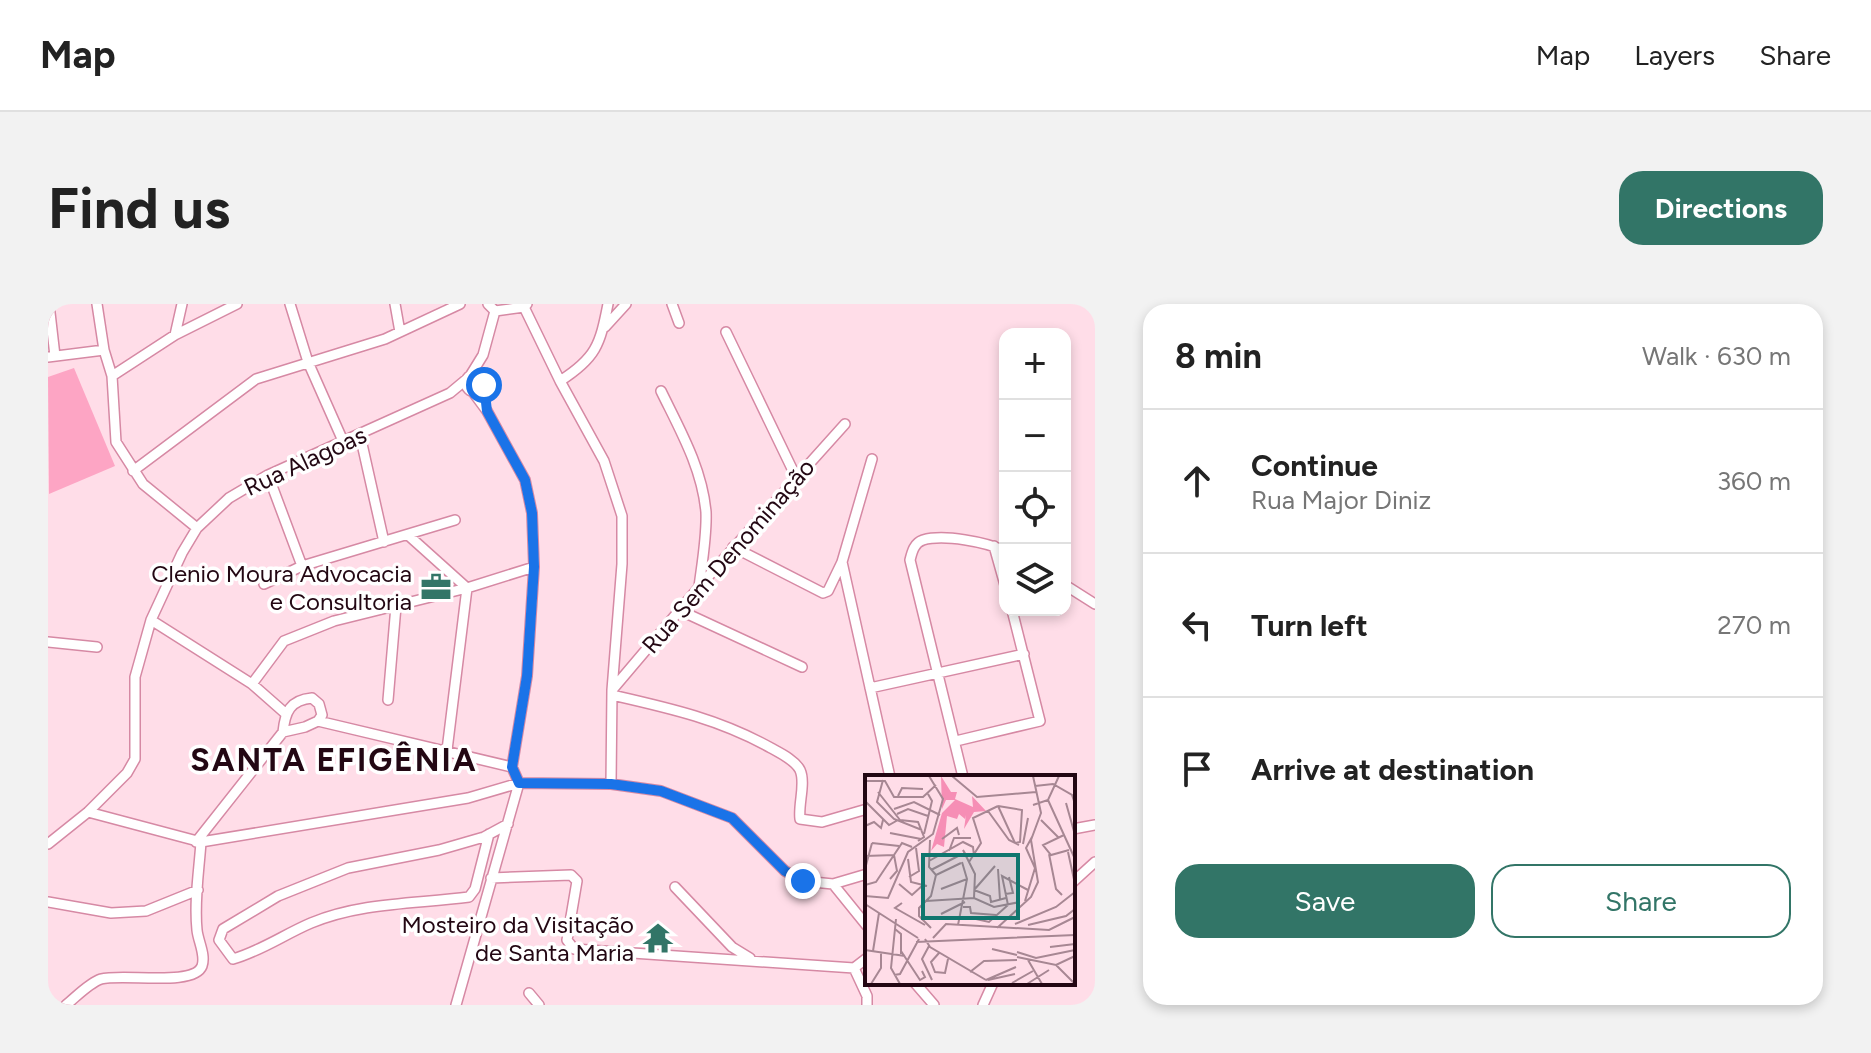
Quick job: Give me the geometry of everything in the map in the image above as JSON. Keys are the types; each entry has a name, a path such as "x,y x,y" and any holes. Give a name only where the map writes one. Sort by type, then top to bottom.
{"street":[{"path":"49,304 52,356 104,350"},
{"path":"97,304 104,350 112,376 116,442 143,484 197,528"},
{"path":"175,335 182,304"},
{"path":"112,376 175,335 237,304"},
{"path":"290,304 308,362 343,441"},
{"path":"395,304 400,332"},
{"path":"133,471 256,379 385,339 460,304"},
{"path":"560,381 578,370 592,356 603,329 608,304"},
{"path":"603,329 626,304"},
{"path":"672,304 679,323"},
{"path":"491,307 526,306 560,381 604,461 622,516 622,564 612,693 611,784"},
{"name":"Rua Alagoas","path":"487,411 483,355 491,307"},
{"path":"726,332 796,477"},
{"name":"Rua Alagoas","path":"48,844 88,812 127,773 135,759 135,677 151,620 197,528 229,498 268,475 450,393 469,377 483,355"},
{"path":"456,1005 519,783 512,767 527,676 534,567 532,513 525,480 487,411 466,385 469,377 477,375 483,382 480,391 472,391"},
{"name":"Rua Alagoas","path":"450,393 472,391"},
{"path":"661,391 694,457 701,482 706,515 699,587"},
{"name":"Rua Sem Denominação","path":"612,693 733,547 845,424"},
{"path":"360,435 384,542"},
{"path":"733,547 823,593 828,591 842,562 872,459"},
{"path":"268,475 302,566"},
{"path":"264,584 302,566 455,520"},
{"path":"408,535 467,588"},
{"path":"963,775 910,560 912,548 922,540 963,540 999,548"},
{"path":"994,546 999,564"},
{"path":"842,562 890,775"},
{"path":"252,684 284,641 334,621 467,588 534,567"},
{"path":"447,750 467,588"},
{"path":"1071,589 1095,604"},
{"path":"388,700 396,606"},
{"path":"679,610 802,667"},
{"path":"956,741 1040,721 1014,616"},
{"path":"151,620 252,684 285,713"},
{"path":"48,642 97,647"},
{"path":"870,688 1024,654"},
{"path":"612,693 688,712 737,729 783,755 799,767 802,778 800,819 822,822 865,810"},
{"path":"66,1005 98,980 123,976 178,978 196,975 203,960 197,929 199,842 283,732 285,713 302,699 312,698 319,704 322,715 318,721"},
{"path":"283,732 318,721 512,767"},
{"path":"88,812 199,842 468,798 519,783 611,784 661,791 732,818 785,871 803,881 833,884 865,875"},
{"path":"489,834 475,889 469,897 358,909 312,923 233,959 219,940 223,929 278,896 348,868 439,850 489,834 508,824"},
{"path":"1075,829 1095,825"},
{"path":"1075,880 1095,862"},
{"path":"491,878 571,875 577,881 567,940 574,949 854,968 865,960"},
{"path":"833,884 865,924"},
{"path":"675,887 732,947 753,960"},
{"path":"48,902 111,913 146,911 198,890"},
{"path":"854,968 867,996 867,1005"},
{"path":"917,985 934,1005"},
{"path":"983,1005 992,985"},
{"path":"529,993 539,1005"}],"shaded area":[{"path":"74,368 115,466 49,494 48,377"}],"place":[{"name":"Clenio Moura Advocacia e Consultoria","path":"436,587"},
{"name":"Mosteiro da Visitação de Santa Maria","path":"658,938"}],"district":[{"name":"SANTA EFIGÊNIA","path":"334,760"}],"route":[{"path":"484,385 487,411 525,480 532,513 534,567 527,676 512,767 519,783 611,784 661,791 732,818 785,871 803,881"}]}
